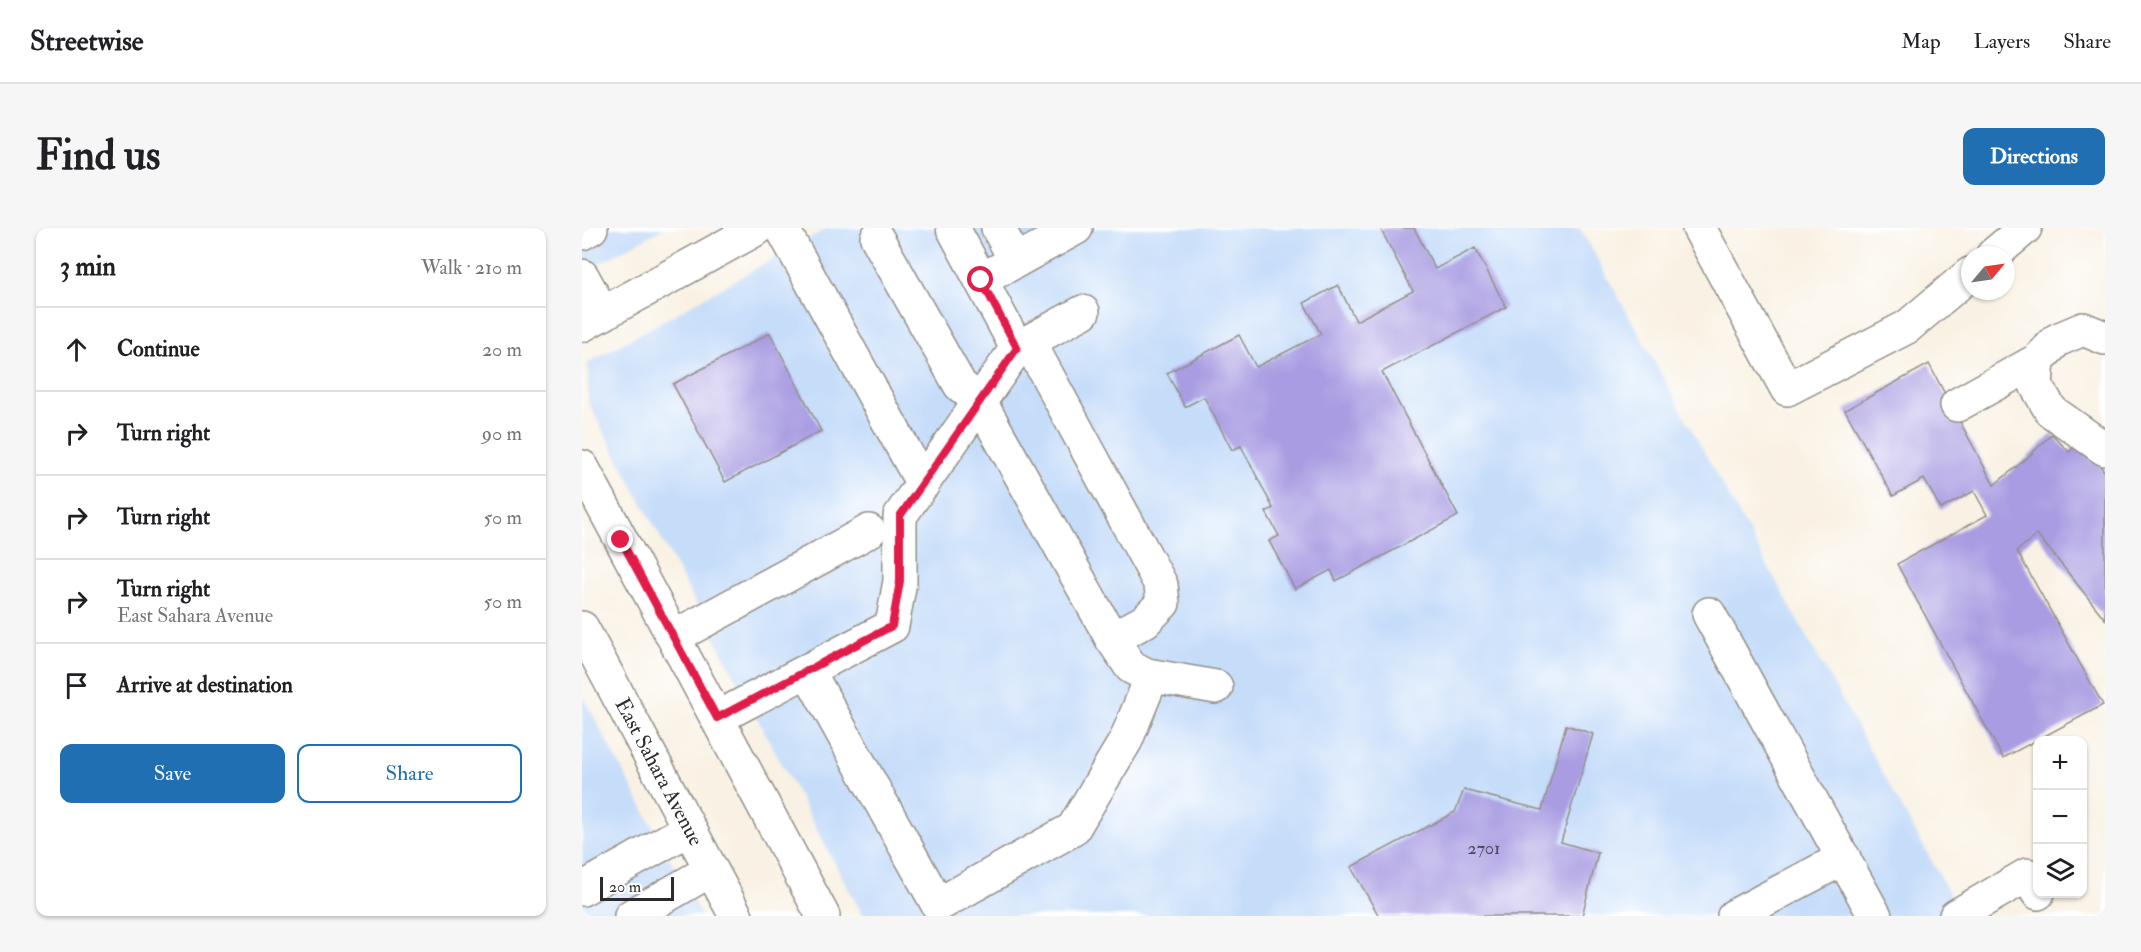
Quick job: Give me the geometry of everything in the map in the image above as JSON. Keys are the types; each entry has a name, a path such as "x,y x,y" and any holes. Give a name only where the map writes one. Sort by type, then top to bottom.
{"main road":[{"path":"582,233 591,228"},
{"path":"582,276 592,319 758,228"},
{"path":"782,228 923,484"},
{"path":"953,228 981,280 1023,345 1161,585 1163,603 1145,621 1112,639"},
{"path":"998,228 1016,261"},
{"path":"981,280 1077,228"},
{"path":"1699,228 1787,389 1907,327 1961,282"},
{"path":"2004,246 2025,228"},
{"path":"877,238 960,385 980,402 1112,639 1131,668 1152,676 1216,687"},
{"path":"717,718 892,626 900,581 900,516 1023,345 1083,312"},
{"path":"1957,405 2038,360 2057,340 2083,329 2105,338"},
{"path":"2038,360 2036,385 2051,411 2105,449"},
{"path":"582,467 823,916"},
{"path":"674,637 869,531"},
{"path":"1709,614 1875,916"},
{"name":"East Sahara Avenue","path":"585,642 736,916"},
{"path":"807,671 938,904 1073,829 1126,740 1152,676"},
{"path":"582,889 689,829"},
{"path":"1734,916 1844,858"},
{"path":"636,915 711,870"},
{"path":"1956,916 2027,875 2033,885"},
{"path":"2041,898 2050,916"}],"shaded area":[{"path":"582,228 664,228 582,273"},
{"path":"828,228 1580,228 1962,916 863,916 588,402 588,363"},
{"path":"582,695 701,916 582,916"}],"building":[{"path":"1380,228 1414,228 1435,269 1475,248 1506,307 1382,372 1458,516 1336,581 1331,570 1295,589 1269,541 1279,536 1266,512 1273,508 1241,446 1232,450 1204,397 1185,407 1167,373 1239,335 1256,367 1321,334 1304,303 1338,285 1356,321 1413,291"},
{"path":"770,333 821,431 725,482 673,384"},
{"path":"1929,364 1994,485 2052,434 2069,452 2080,441 2105,472 2105,619 2037,534 2017,551 2103,705 2045,736 2033,736 2033,742 2003,758 1897,564 1987,515 1974,491 1941,509 1924,479 1893,496 1845,410"},
{"path":"1566,725 1593,734 1561,842 1598,853 1582,916 1379,916 1351,867 1455,812 1464,790 1542,810"}],"route":[{"path":"621,540 717,718 892,626 900,581 900,516 1017,348 981,280"}]}
